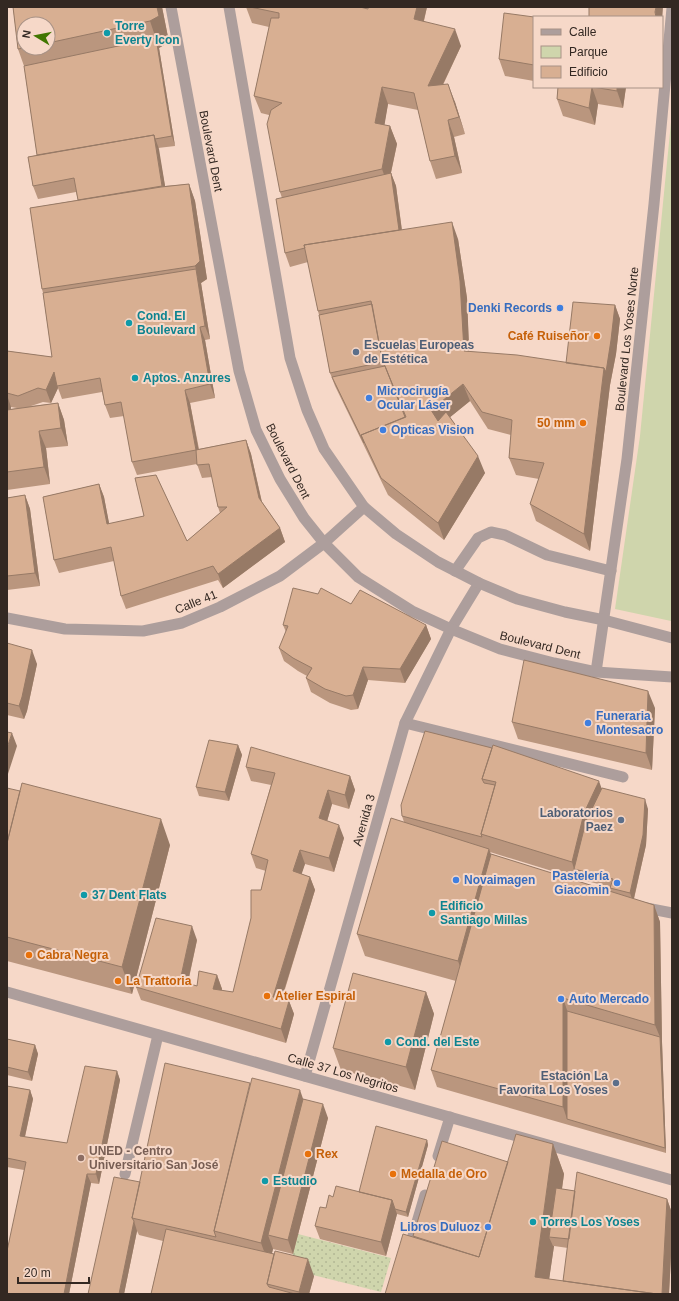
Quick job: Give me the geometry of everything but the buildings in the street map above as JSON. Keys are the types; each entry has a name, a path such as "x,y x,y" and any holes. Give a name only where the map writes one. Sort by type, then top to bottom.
{"street":[{"name":"Boulevard Dent","path":"171,7 239,371 256,430 280,479 304,518 324,544 358,577 412,611 451,629 500,649 554,663 596,672 672,677"},
{"path":"229,7 290,358 307,410 324,449 364,507 396,534 438,562 479,583 517,599 672,638"},
{"name":"Boulevard Los Yoses Norte","path":"596,672 627,459 672,8"},
{"name":"Calle 41","path":"7,618 65,629 143,631 182,623 220,607 280,576 324,544 364,507"},
{"path":"455,571 478,538 491,532 505,535 547,556 611,571"},
{"name":"Avenida 3","path":"305,1076 405,723 451,629 479,583"},
{"path":"405,723 623,776"},
{"path":"632,905 672,913"},
{"name":"Calle 37 Los Negritos","path":"7,992 672,1180"},
{"path":"125,1174 158,1035"},
{"path":"434,1168 450,1117"},
{"path":"406,1257 429,1183"}],"green space":[{"path":"672,112 671,621 615,609 640,436"},
{"path":"298,1234 391,1258 381,1292 289,1269"}],"place":[{"name":"Torre Everty Icon","path":"107,33"},
{"name":"Denki Records","path":"560,308"},
{"name":"Cond. El Boulevard","path":"129,323"},
{"name":"Café Ruiseñor","path":"597,336"},
{"name":"Escuelas Europeas de Estética","path":"356,352"},
{"name":"Aptos. Anzures","path":"135,378"},
{"name":"Microcirugía Ocular Láser","path":"369,398"},
{"name":"50 mm","path":"583,423"},
{"name":"Opticas Vision","path":"383,430"},
{"name":"Funeraria Montesacro","path":"588,723"},
{"name":"Laboratorios Paez","path":"621,820"},
{"name":"Novaimagen","path":"456,880"},
{"name":"Pastelería Giacomin","path":"617,883"},
{"name":"37 Dent Flats","path":"84,895"},
{"name":"Edificio Santiago Millas","path":"432,913"},
{"name":"Cabra Negra","path":"29,955"},
{"name":"La Trattoria","path":"118,981"},
{"name":"Atelier Espiral","path":"267,996"},
{"name":"Auto Mercado","path":"561,999"},
{"name":"Cond. del Este","path":"388,1042"},
{"name":"Estación La Favorita Los Yoses","path":"616,1083"},
{"name":"Rex","path":"308,1154"},
{"name":"UNED - Centro Universitario San José","path":"81,1158"},
{"name":"Medalla de Oro","path":"393,1174"},
{"name":"Estudio","path":"265,1181"},
{"name":"Torres Los Yoses","path":"533,1222"},
{"name":"Libros Duluoz","path":"488,1227"}]}
